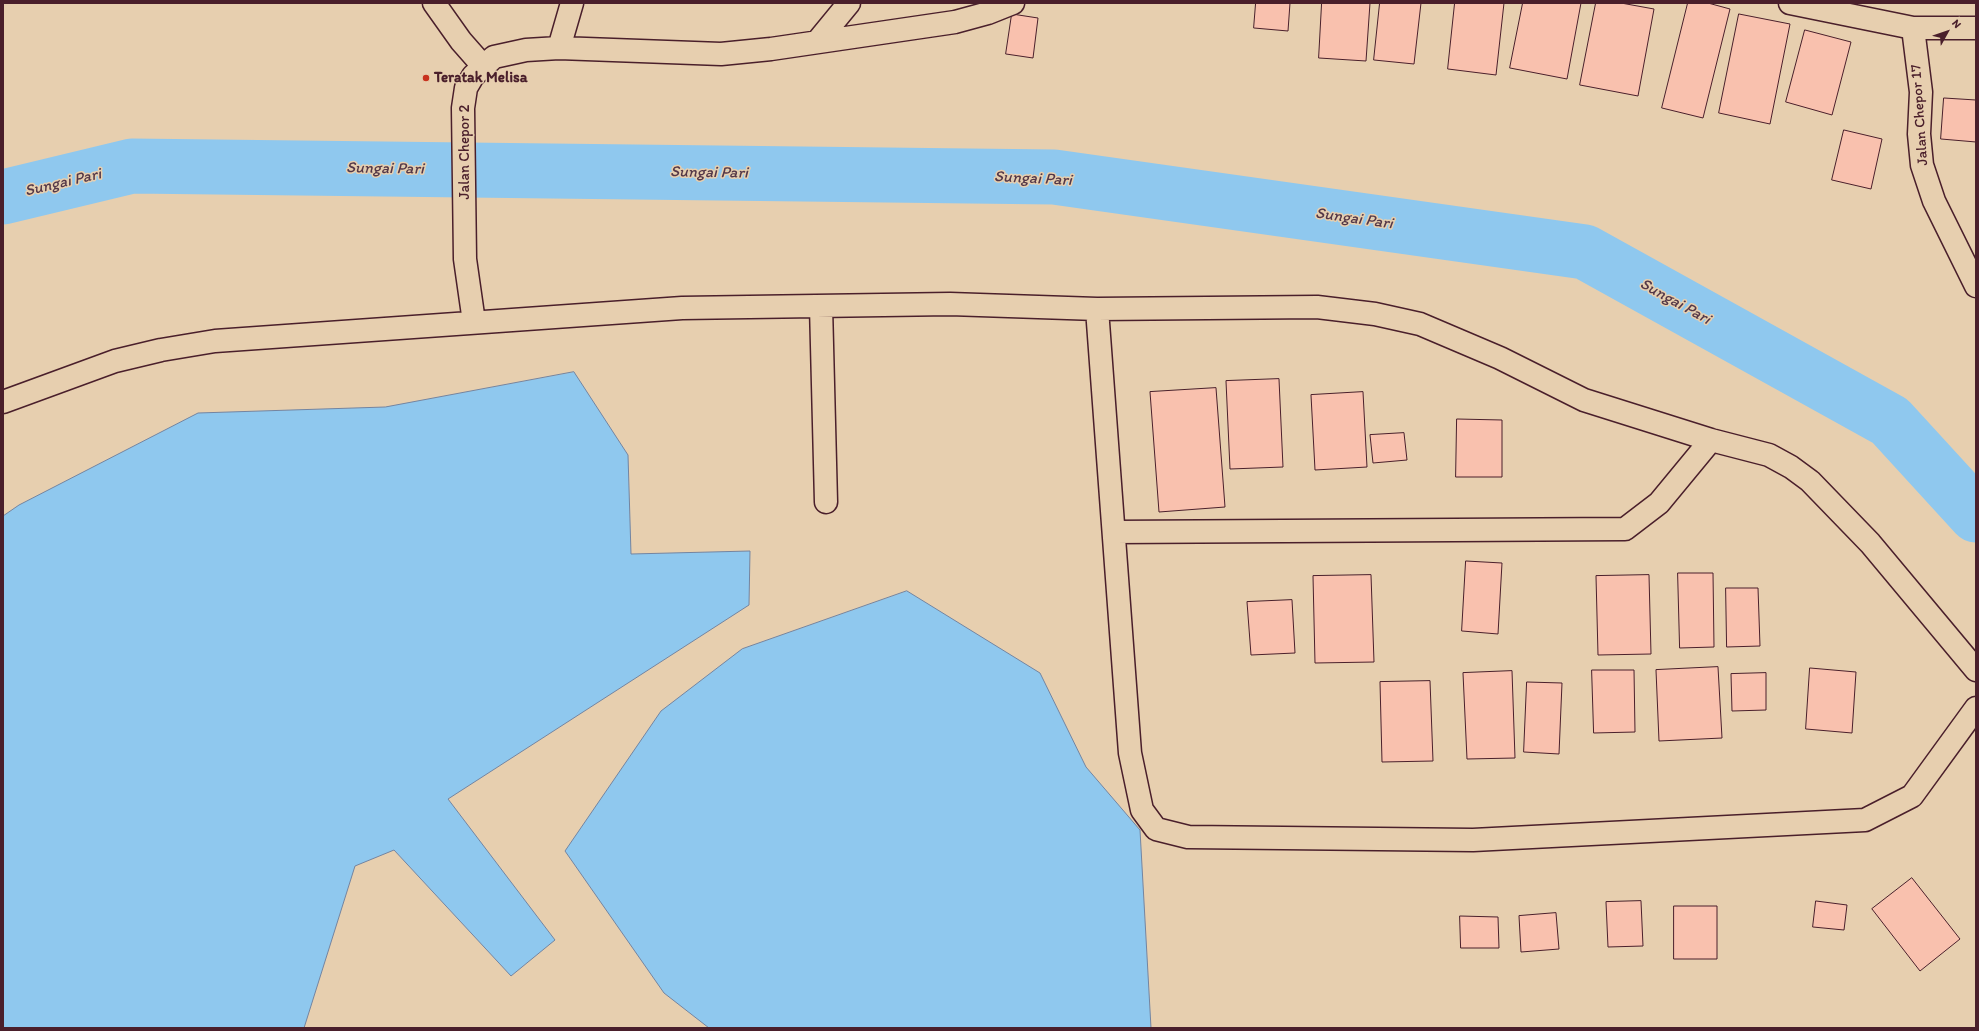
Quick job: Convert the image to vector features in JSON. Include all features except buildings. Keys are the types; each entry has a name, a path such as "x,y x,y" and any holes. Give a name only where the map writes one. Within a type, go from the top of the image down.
{"street":[{"path":"434,3 460,41 483,66"},
{"path":"559,48 572,3"},
{"path":"817,42 849,3"},
{"name":"Jalan Chepor 2","path":"474,322 465,259 463,108 466,88 473,76 494,57 526,50 559,48 721,54 955,22 988,13 1013,3"},
{"path":"1790,3 1825,6 1913,28 1976,28"},
{"name":"Jalan Chepor 17","path":"1913,28 1921,92 1919,134 1922,165 1934,201 1975,282"},
{"path":"3,402 116,361 161,350 215,341 682,308 950,304 1097,309 1317,307 1375,314 1420,324 1500,358 1584,400 1711,440 1769,455 1791,467 1810,481 1870,542 1976,670"},
{"path":"821,306 826,502"},
{"path":"1097,309 1130,753 1142,810 1156,829 1188,837 1473,840 1865,820 1912,796 1976,708"},
{"path":"1114,532 1625,529 1658,502 1711,440"}],"water":[{"path":"574,372 628,455 631,554 750,551 749,605 448,799 555,940 511,976 394,850 355,866 304,1028 3,1028 3,516 19,505 198,413 385,407"},
{"path":"907,591 1040,673 1086,767 1140,830 1151,1028 709,1028 664,993 565,851 661,711 742,649"}],"waterway":[{"name":"Sungai Pari","path":"3,197 132,166 1054,177 1585,252 1890,421 1976,515"}],"place":[{"name":"Teratak Melisa","path":"426,78"}]}
